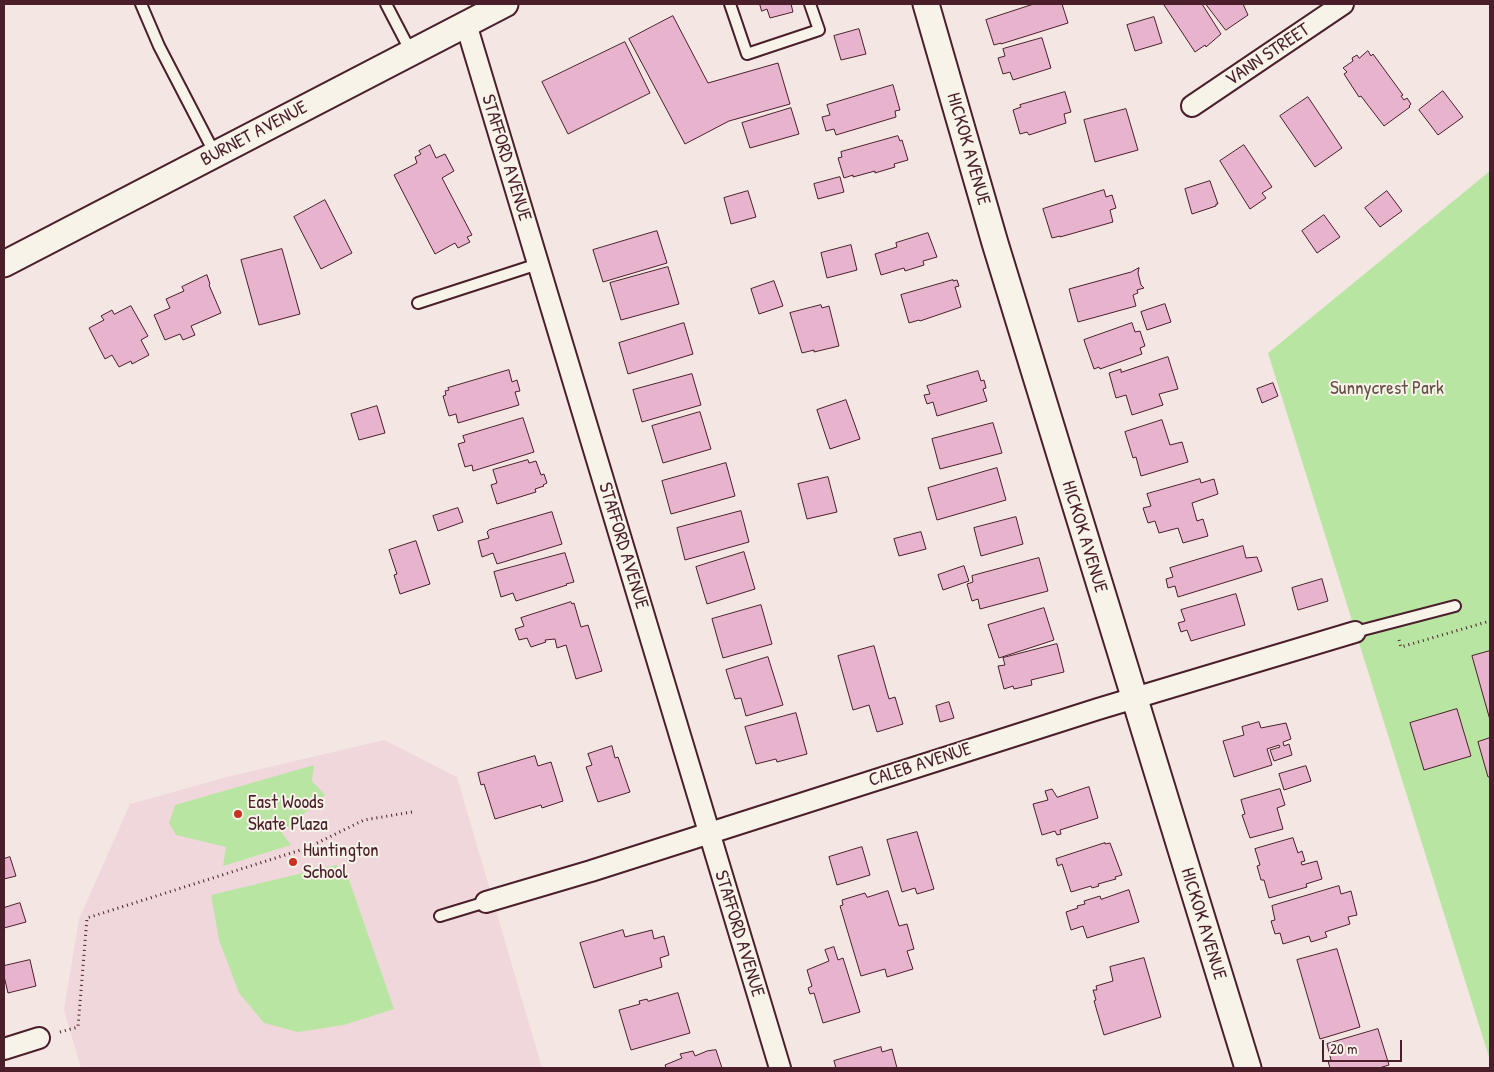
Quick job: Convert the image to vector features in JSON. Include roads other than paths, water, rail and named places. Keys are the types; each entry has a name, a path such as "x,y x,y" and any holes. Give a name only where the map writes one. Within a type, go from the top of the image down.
{"street":[{"name":"BURNET AVENUE","path":"4,264 505,4"},
{"name":"HICKOK AVENUE","path":"926,4 995,243 1248,1068"},
{"name":"VANN STREET","path":"1192,106 1343,4"},
{"name":"STAFFORD AVENUE","path":"466,24 780,1068"},
{"name":"CALEB AVENUE","path":"486,902 1133,698 1355,632"},
{"path":"4,1049 38,1038"}],"lane":[{"path":"141,4 159,46 215,154"},
{"path":"386,4 411,52"},
{"path":"730,4 747,54 819,30 810,4"},
{"path":"418,303 538,264"},
{"path":"1355,632 1455,606"},
{"path":"440,916 486,902"}],"place":[{"name":"East Woods Skate Plaza","path":"238,814"},
{"name":"Huntington School","path":"293,862"}],"park label":[{"name":"Sunnycrest Park","path":"1387,389"}]}
